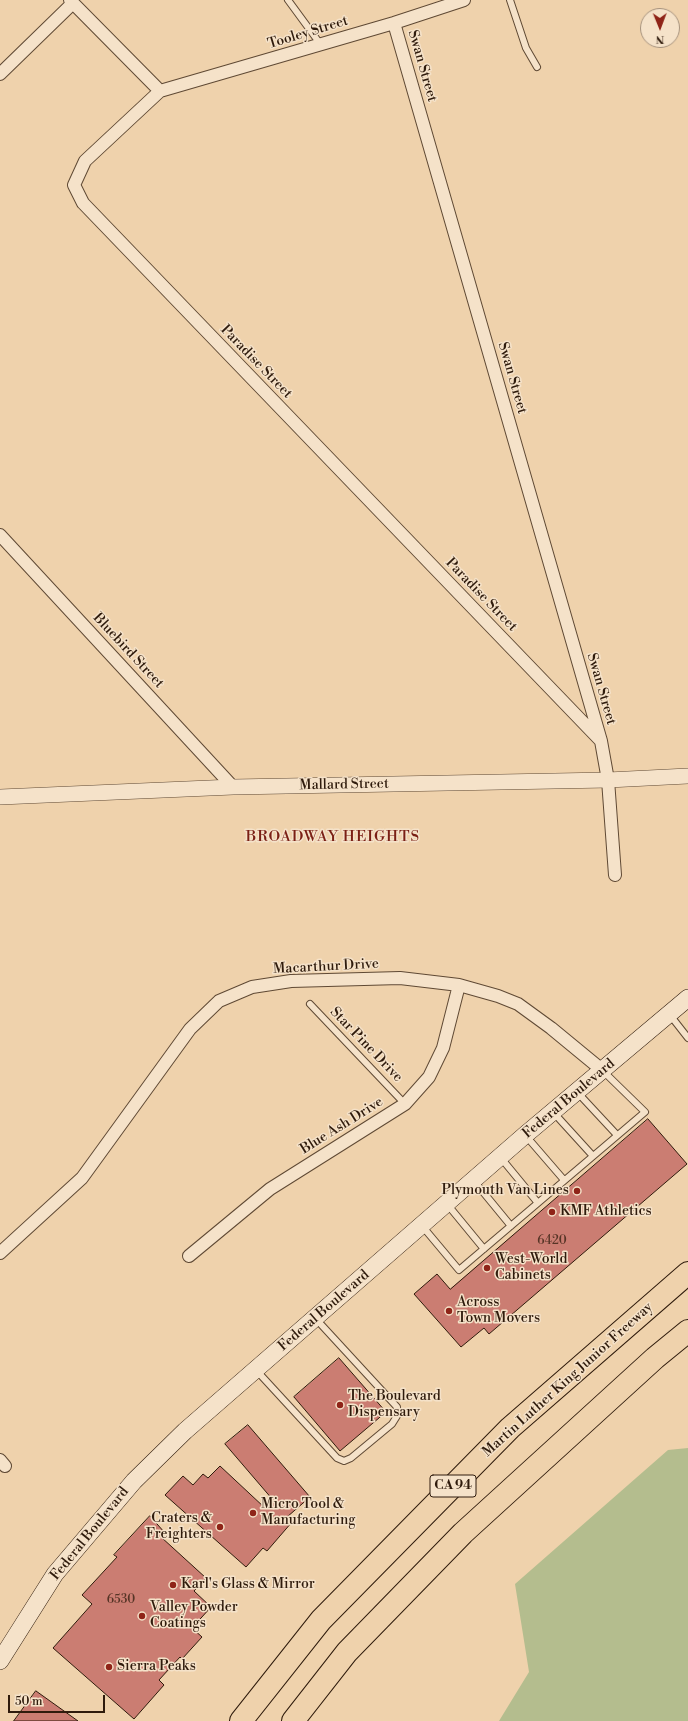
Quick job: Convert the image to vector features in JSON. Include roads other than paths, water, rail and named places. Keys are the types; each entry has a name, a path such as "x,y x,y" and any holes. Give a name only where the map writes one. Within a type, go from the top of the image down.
{"highway":[{"name":"Martin Luther King Junior Freeway","path":"241,1721 322,1620 510,1428 688,1274"},
{"name":"CA 94","path":"293,1721 347,1652 463,1532 649,1364 688,1331"}],"main road":[{"name":"Federal Boulevard","path":"0,1661 56,1574 134,1480 185,1431 525,1135 688,998"}],"street":[{"name":"Tooley Street","path":"160,91 321,45 464,0"},
{"path":"0,74 71,1 160,91"},
{"name":"Swan Street","path":"394,23 601,741 608,780 616,876"},
{"name":"Paradise Street","path":"160,91 84,161 74,185 82,203 601,741"},
{"name":"Bluebird Street","path":"0,535 233,787"},
{"name":"Mallard Street","path":"0,797 233,787 608,780 688,776"},
{"name":"Macarthur Drive","path":"0,1253 82,1178 190,1029 219,1000 252,988 291,981 400,978 459,985 498,996 518,1004 552,1028 602,1070"},
{"name":"Blue Ash Drive","path":"189,1256 270,1189 405,1104 429,1077 444,1048 459,985"}],"lane":[{"path":"288,0 321,45"},
{"path":"510,0 526,48 537,67"},
{"name":"Star Pine Drive","path":"310,1004 405,1104"},
{"path":"668,1014 688,1038"},
{"path":"422,1226 459,1270 645,1112 602,1070"},
{"path":"577,1092 617,1135"},
{"path":"553,1112 593,1156"},
{"path":"525,1135 564,1180"},
{"path":"501,1157 538,1203"},
{"path":"474,1180 511,1226"},
{"path":"447,1204 484,1249"},
{"path":"256,1370 337,1458 344,1461 351,1458 392,1424 397,1416 397,1407 315,1318"}],"place":[{"name":"Plymouth Van Lines","path":"577,1191"},
{"name":"KMF Athletics","path":"552,1212"},
{"name":"West-World Cabinets","path":"487,1268"},
{"name":"Across Town Movers","path":"449,1311"},
{"name":"The Boulevard Dispensary","path":"340,1405"},
{"name":"Micro Tool & Manufacturing","path":"253,1513"},
{"name":"Craters & Freighters","path":"220,1527"},
{"name":"Karl's Glass & Mirror","path":"173,1585"},
{"name":"Valley Powder Coatings","path":"142,1616"},
{"name":"Sierra Peaks","path":"109,1667"}],"district":[{"name":"BROADWAY HEIGHTS","path":"333,837"}]}
